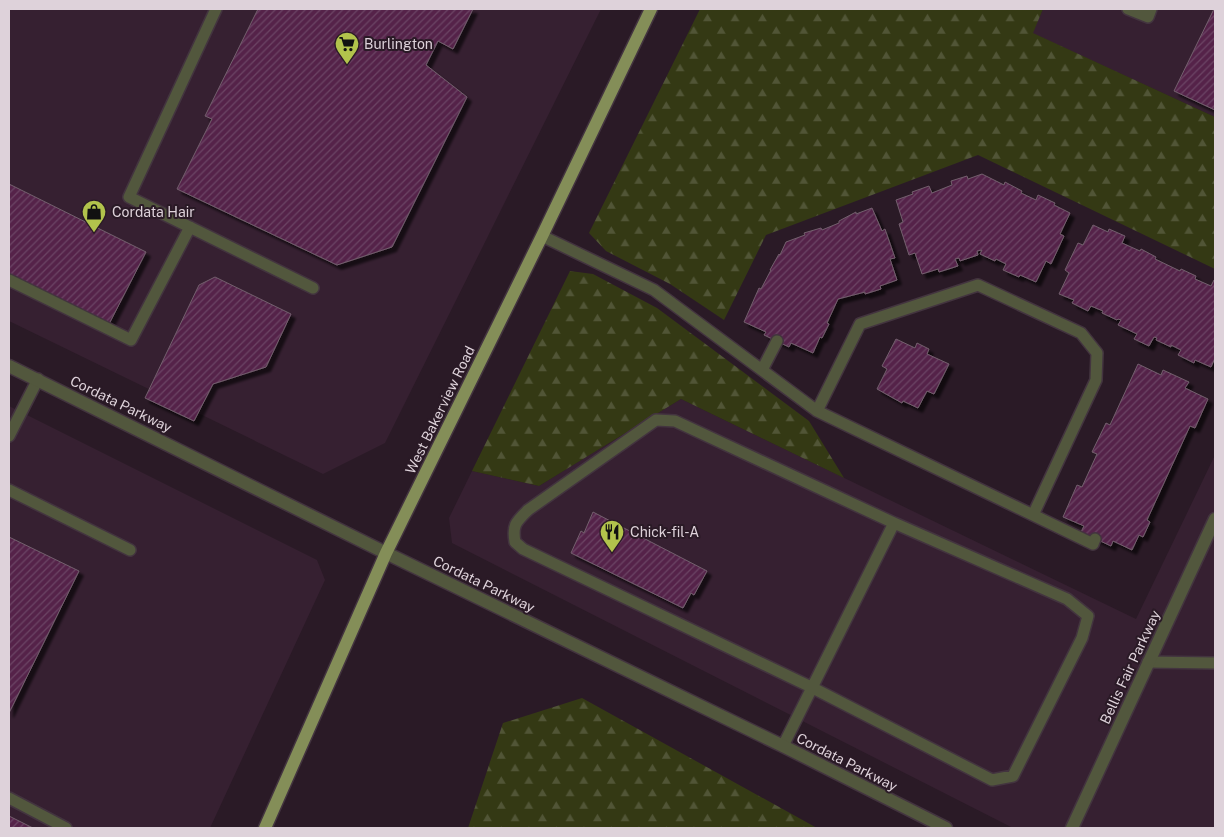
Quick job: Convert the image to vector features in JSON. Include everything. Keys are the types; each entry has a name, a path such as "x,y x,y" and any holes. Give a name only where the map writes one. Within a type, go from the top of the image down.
{"main road":[{"name":"West Bakerview Road","path":"265,828 386,553 651,9"}],"street":[{"name":"Cordata Parkway","path":"9,366 946,828"},
{"name":"Bellis Fair Parkway","path":"1072,828 1215,519"}],"lane":[{"path":"216,9 129,197 313,288"},
{"path":"1128,9 1148,17 1151,9"},
{"path":"9,280 131,340 190,227"},
{"path":"542,236 654,290 817,411 1093,544 1095,539"},
{"path":"817,411 860,324 978,285 1081,333 1097,353 1096,380 1032,515"},
{"path":"762,370 777,341"},
{"path":"9,436 38,380"},
{"path":"656,420 675,421 894,523 1067,599 1088,616 1082,638 1013,776 992,780 811,687 523,549 515,542 513,532 515,523 528,510 656,420"},
{"path":"9,490 130,550"},
{"path":"783,746 894,523"},
{"path":"1148,662 1215,662"},
{"path":"9,798 66,828"}],"shaded area":[{"path":"9,9 601,9 385,443 323,474 9,321"},
{"path":"1043,9 1215,9 1215,117 1032,33"},
{"path":"681,399 1136,619 1215,455 1215,828 1013,828 452,543 449,518 472,471 539,486"},
{"path":"9,406 317,560 325,580 210,828 9,828"}],"green space":[{"path":"700,9 1043,9 1033,33 1215,117 1215,269 978,155 766,235 724,320 670,284 606,251 589,233"},
{"path":"570,271 593,274 657,308 809,421 844,478 681,399 539,486 472,471"},
{"path":"582,698 817,828 468,828 503,723"}],"building":[{"path":"258,9 473,9 453,49 438,41 426,65 467,97 392,247 337,265 177,189 212,119 205,116"},
{"path":"1215,9 1215,110 1174,91"},
{"path":"982,174 1004,185 1005,182 1036,200 1038,195 1070,213 1060,234 1064,236 1051,264 1046,261 1036,282 1003,270 1006,264 980,254 982,250 977,251 978,255 960,261 959,258 955,259 958,266 939,272 938,269 922,274 915,253 909,255 899,224 903,222 896,200 929,186 932,193 952,185 951,181 967,176 968,179"},
{"path":"9,184 146,252 109,324 9,274"},
{"path":"872,208 882,231 885,229 895,258 890,259 897,280 880,286 881,289 838,299 827,323 829,324 822,338 820,337 813,353 791,343 789,347 764,335 766,332 744,322 759,288 761,289 786,242 805,235 804,233 821,228 822,230 839,223 839,221 856,212 856,214"},
{"path":"1093,225 1108,232 1109,229 1125,236 1122,243 1140,251 1141,249 1156,257 1155,259 1180,271 1181,269 1196,276 1195,279 1211,286 1215,281 1215,358 1211,367 1195,360 1194,363 1178,355 1181,350 1156,340 1157,338 1154,337 1149,346 1134,339 1137,334 1118,325 1121,320 1102,313 1103,311 1091,306 1088,311 1072,303 1074,300 1059,294 1069,273 1065,270 1078,243 1083,245"},
{"path":"215,277 291,314 266,367 213,384 194,421 145,398 199,285"},
{"path":"896,339 915,348 917,343 929,349 927,354 949,364 934,394 927,391 918,408 903,401 902,403 877,389 887,369 882,366"},
{"path":"1138,364 1161,375 1163,370 1189,382 1185,388 1208,399 1195,428 1190,426 1147,520 1150,522 1143,537 1139,535 1132,550 1113,541 1111,546 1081,532 1084,526 1063,517 1077,485 1082,487 1097,454 1092,452 1106,423 1110,425"},
{"path":"593,512 707,571 694,595 691,593 683,608 571,553 581,531 584,533"},
{"path":"9,537 79,571 9,713"},
{"path":"9,816 33,828 9,828"}],"place":[{"name":"Burlington","path":"347,65"},
{"name":"Cordata Hair","path":"94,233"},
{"name":"Chick-fil-A","path":"612,553"}]}
